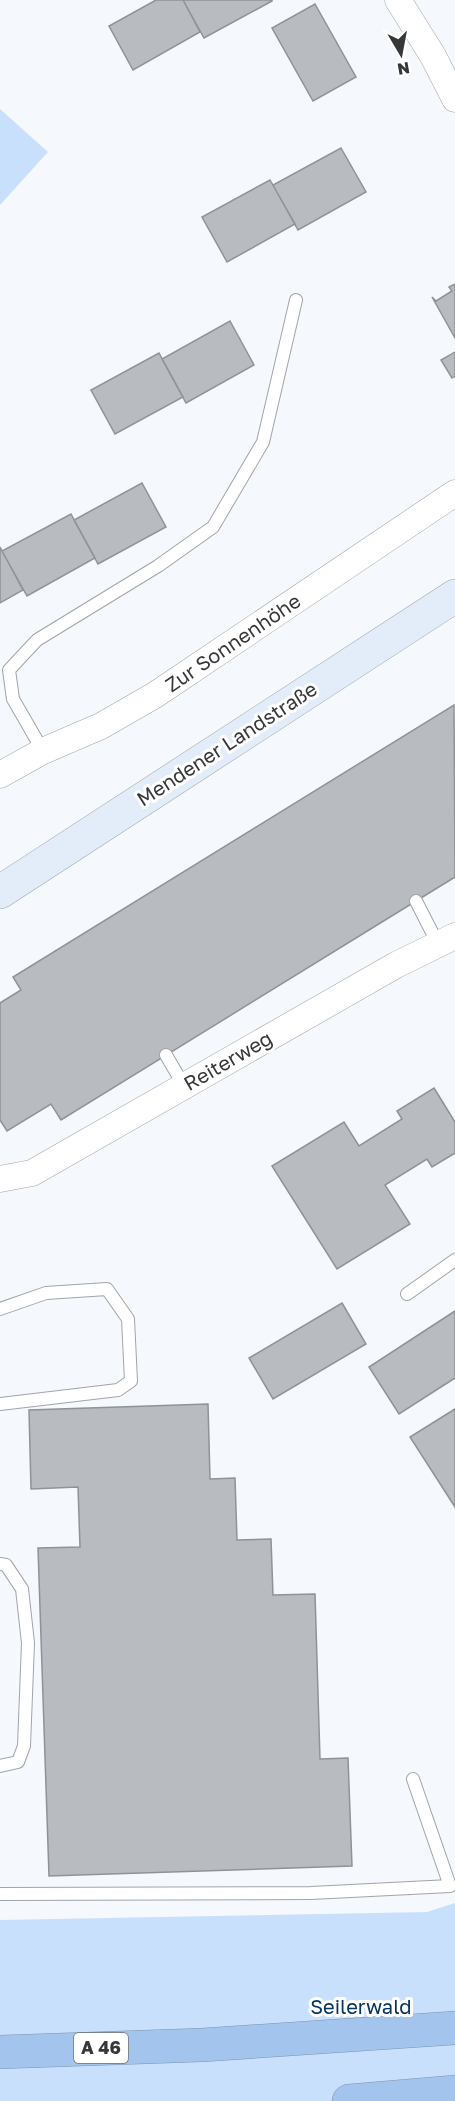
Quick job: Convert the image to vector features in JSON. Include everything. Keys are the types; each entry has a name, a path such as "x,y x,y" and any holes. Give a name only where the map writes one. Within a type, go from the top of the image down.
{"highway":[{"name":"A 46","path":"0,2052 202,2045 455,2028"},
{"path":"349,2101 455,2092"}],"main road":[{"name":"Mendener Landstraße","path":"0,892 455,596"}],"street":[{"path":"398,0 433,56 455,99"},
{"name":"Zur Sonnenhöhe","path":"0,775 43,751 101,726 155,695 455,493"},
{"name":"Reiterweg","path":"0,1179 32,1173 396,965 447,940"}],"lane":[{"path":"43,751 13,699 9,670 37,640 158,566 213,527 263,441 296,300"},
{"path":"416,901 447,940"},
{"path":"166,1055 184,1086"},
{"path":"406,1294 455,1260"},
{"path":"0,1309 46,1293 107,1289 128,1319 131,1381 118,1390 0,1404"},
{"path":"0,1564 6,1565 22,1589 28,1643 24,1746 18,1762 0,1766"},
{"path":"0,1894 311,1893 450,1886 413,1779"}],"green space":[{"path":"0,109 48,152 0,205"},
{"name":"Seilerwald","path":"455,1903 455,2101 0,2101 0,1920 427,1912"}],"building":[{"path":"156,0 183,0 200,32 133,70 109,26"},
{"path":"183,0 272,0 272,1 204,38"},
{"path":"315,4 356,77 313,101 272,28"},
{"path":"341,148 366,192 298,230 273,185"},
{"path":"270,180 295,224 227,262 202,217"},
{"path":"455,284 455,338 432,297 436,301 452,291 449,287"},
{"path":"230,321 254,365 186,403 162,359"},
{"path":"455,352 455,376 452,378 441,360"},
{"path":"159,353 183,397 115,434 91,390"},
{"path":"142,483 166,527 98,564 74,520"},
{"path":"71,514 95,558 27,596 2,551"},
{"path":"0,547 23,590 0,603"},
{"path":"454,705 455,877 61,1120 51,1104 7,1131 0,1120 0,1003 21,990 13,977"},
{"path":"434,1088 455,1122 455,1153 432,1167 427,1159 385,1185 410,1224 337,1269 272,1166 344,1122 359,1146 402,1119 397,1111"},
{"path":"342,1303 366,1344 273,1399 249,1358"},
{"path":"455,1311 455,1378 399,1414 369,1367"},
{"path":"208,1404 210,1479 235,1478 237,1540 271,1539 273,1595 315,1594 320,1759 348,1758 352,1866 49,1876 38,1548 80,1547 78,1487 31,1489 29,1410"},
{"path":"455,1409 455,1507 410,1437"}]}
